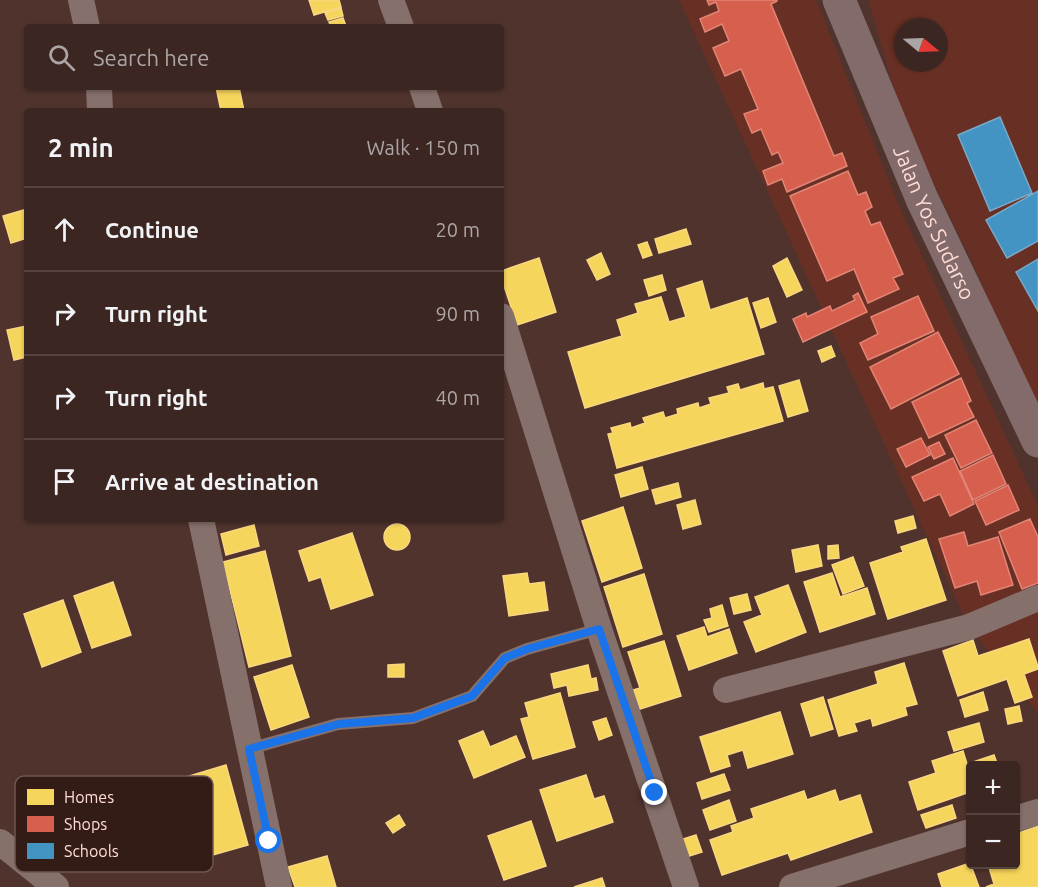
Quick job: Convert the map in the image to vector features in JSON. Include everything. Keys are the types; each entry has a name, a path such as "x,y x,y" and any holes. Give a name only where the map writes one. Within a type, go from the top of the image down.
{"main road":[{"name":"Jalan Yos Sudarso","path":"838,0 922,199 1038,441"}],"street":[{"path":"81,0 86,24"},
{"path":"391,0 400,24"},
{"path":"99,90 100,108"},
{"path":"423,90 429,108"},
{"path":"504,326 599,629 686,887"},
{"path":"202,522 279,887"},
{"path":"726,690 969,627 1038,598"},
{"path":"1020,818 1038,812"},
{"path":"792,887 966,833"},
{"path":"0,842 15,854"},
{"path":"37,872 56,887"}],"lane":[{"path":"249,749 339,724 413,718 472,696 505,658 527,649 599,629"}],"shaded area":[{"path":"679,0 816,0 899,206 1038,506 1038,713 969,627"},
{"path":"868,0 1038,0 1038,414 972,262 903,119"}],"building: Homes":[{"path":"309,0 339,0 341,7 314,15"},
{"path":"341,8 343,16 328,20 325,13"},
{"path":"343,18 345,24 330,24 329,22"},
{"path":"217,90 240,90 243,108 220,108"},
{"path":"24,210 24,239 11,243 3,216"},
{"path":"686,229 691,244 659,253 655,239"},
{"path":"647,242 652,255 643,258 638,245"},
{"path":"601,253 610,274 597,280 587,260"},
{"path":"539,258 556,312 517,325 504,286 504,270"},
{"path":"787,258 802,290 787,297 773,266"},
{"path":"662,275 666,290 649,296 644,280"},
{"path":"702,281 710,310 747,298 764,354 585,408 568,352 622,336 617,320 638,313 635,304 661,297 669,322 686,317 677,289"},
{"path":"768,298 776,322 761,328 753,303"},
{"path":"24,327 24,358 14,360 7,330"},
{"path":"831,346 835,356 822,362 818,351"},
{"path":"799,380 808,411 788,417 779,386"},
{"path":"763,383 764,389 773,387 783,421 617,468 608,434 613,433 611,428 630,423 631,428 645,423 643,418 663,412 665,418 678,414 677,409 698,403 699,408 711,404 709,398 729,393 727,387 738,384 740,390"},
{"path":"642,467 648,489 621,497 615,475"},
{"path":"678,483 681,497 656,504 652,490"},
{"path":"695,500 701,524 683,529 677,505"},
{"path":"623,507 642,568 602,582 582,521"},
{"path":"913,516 916,528 898,533 895,521"},
{"path":"397,524 406,528 410,537 406,546 397,550 388,546 384,537 388,528"},
{"path":"254,525 259,546 226,555 221,534"},
{"path":"352,533 373,595 331,609 321,577 309,581 299,551"},
{"path":"926,539 946,600 888,619 870,563 903,552 901,547"},
{"path":"818,545 822,566 796,572 792,550"},
{"path":"838,545 839,558 828,559 828,546"},
{"path":"265,551 291,656 249,667 223,562"},
{"path":"853,557 864,586 843,594 832,565"},
{"path":"527,573 529,584 544,582 548,610 509,616 503,576"},
{"path":"832,573 840,597 867,588 875,614 820,632 804,582"},
{"path":"644,574 662,634 623,647 604,587"},
{"path":"113,582 131,635 92,648 74,596"},
{"path":"788,585 806,632 756,652 744,622 762,615 755,597"},
{"path":"747,594 751,610 734,614 730,598"},
{"path":"63,600 81,652 42,667 24,614"},
{"path":"722,605 728,626 709,632 704,620 712,618 710,609"},
{"path":"704,627 707,637 729,629 737,653 689,670 677,636"},
{"path":"1029,639 1038,667 1024,674 1032,697 1015,703 1007,679 958,696 943,651 973,640 978,656"},
{"path":"664,641 681,696 640,709 633,690 640,688 628,652"},
{"path":"904,663 917,704 905,707 907,715 873,726 871,718 854,723 857,731 839,736 828,700 878,684 875,672"},
{"path":"404,664 404,677 388,677 388,665"},
{"path":"292,665 309,717 271,730 254,677"},
{"path":"588,665 591,679 596,678 598,690 569,696 567,685 554,688 551,674"},
{"path":"983,692 988,710 965,717 960,700"},
{"path":"560,693 575,747 533,759 521,719 529,717 525,703"},
{"path":"823,697 833,729 811,736 801,704"},
{"path":"1019,706 1022,721 1008,724 1005,709"},
{"path":"780,712 793,754 748,768 743,750 727,755 730,766 711,772 700,737"},
{"path":"606,718 612,735 599,740 593,722"},
{"path":"979,723 984,742 954,751 948,732"},
{"path":"483,731 490,747 516,736 525,757 474,778 459,741"},
{"path":"963,751 966,761 966,793 918,810 909,782 936,773 932,761"},
{"path":"994,755 996,761 976,761"},
{"path":"226,765 248,845 213,855 213,776 189,776"},
{"path":"724,774 730,790 702,799 697,783"},
{"path":"586,775 594,799 604,796 613,822 557,841 540,790"},
{"path":"835,790 839,802 860,795 872,832 791,860 788,853 722,875 710,840 733,832 731,826 754,818 751,809 804,791 807,800"},
{"path":"729,800 736,821 710,830 703,810"},
{"path":"952,805 956,818 926,828 921,815"},
{"path":"399,815 405,825 393,833 386,823"},
{"path":"531,821 546,866 504,880 488,836"},
{"path":"1038,826 1038,887 986,887 994,884 990,869 1020,869 1020,833"},
{"path":"696,835 702,852 686,857 680,840"},
{"path":"327,856 336,887 295,887 288,867"},
{"path":"966,864 966,869 972,869 979,887 942,887 938,874"},
{"path":"602,878 605,887 574,887"}],"building: Shops":[{"path":"707,0 777,1 771,4 834,156 842,153 847,166 787,192 782,179 768,185 763,171 783,163 778,152 772,155 761,129 752,133 744,114 758,109 741,69 725,76 713,48 729,41 722,24 705,32 700,19 719,11 716,2 709,5"},
{"path":"848,171 858,195 866,192 872,207 865,211 871,225 880,222 903,274 893,278 899,289 868,303 854,269 827,281 790,196"},
{"path":"858,293 867,312 803,342 793,319 806,313 807,317 830,306 832,311 855,300 853,296"},
{"path":"918,296 934,331 868,360 860,343 878,334 871,317"},
{"path":"938,332 959,374 891,409 870,367"},
{"path":"961,378 971,401 967,403 974,417 929,438 912,402"},
{"path":"976,420 992,453 961,468 945,435"},
{"path":"921,438 930,455 906,467 897,449"},
{"path":"939,442 945,454 934,459 928,447"},
{"path":"993,455 1006,484 973,500 960,471"},
{"path":"953,458 974,504 950,516 940,494 924,501 912,477"},
{"path":"1008,485 1019,510 986,525 975,501"},
{"path":"1030,519 1038,537 1038,583 1022,589 999,532"},
{"path":"964,532 968,546 998,537 1013,585 981,595 977,581 955,588 939,539"}],"building: Schools":[{"path":"1000,117 1032,193 990,211 958,135"},
{"path":"1038,191 1038,241 1007,258 986,220"},
{"path":"1038,259 1038,311 1016,272"}],"route":[{"path":"269,841 249,749 339,724 413,718 472,696 505,658 527,649 599,629 655,793"}]}
